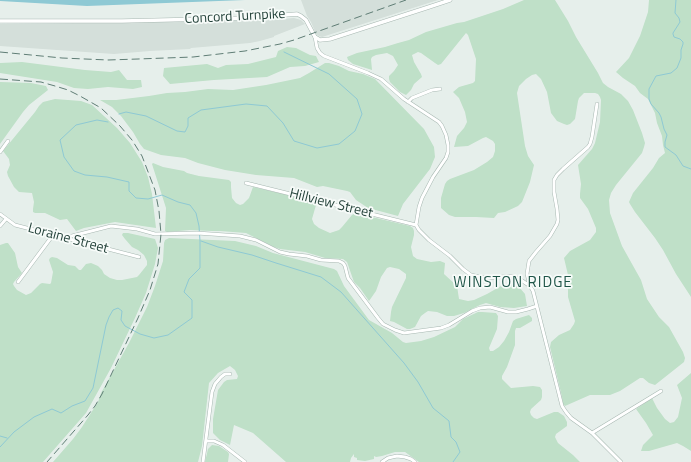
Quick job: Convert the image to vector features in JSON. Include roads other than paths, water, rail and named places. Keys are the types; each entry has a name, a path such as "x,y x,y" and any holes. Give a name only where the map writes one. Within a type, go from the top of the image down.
{"street":[{"path":"314,37 320,40 330,39 450,0"},
{"name":"Concord Turnpike","path":"0,21 122,21 249,18 297,14 304,17 310,26 314,37"},
{"path":"314,37 317,48 324,56 368,73 381,80 408,102 439,122 442,126 446,135 448,152 446,158 433,177 422,198 416,225 419,230 429,240 450,256 463,270 471,275 488,278 512,276 530,286"},
{"path":"408,102 412,98 432,90 440,89"},
{"path":"597,104 590,144 563,169 554,180 554,192 558,209 557,224 550,236 529,261 527,274 533,291 562,406 572,418 592,433 621,462"},
{"path":"0,152 8,141"},
{"name":"Hillview Street","path":"246,183 416,225"},
{"name":"Loraine Street","path":"0,214 15,225 139,257"},
{"path":"0,226 6,219"},
{"path":"64,238 111,226 137,229 155,234 199,234 247,237 280,252 307,256 321,260 339,261 345,266 348,278 383,324 404,333 441,328 480,308 490,307 508,312 516,312 536,306"},
{"path":"18,282 53,235"},
{"path":"203,462 213,389 217,381 223,376 230,374"},
{"path":"592,433 661,391"},
{"path":"206,441 214,441 222,445 245,462"},
{"path":"382,462 394,456 405,457 415,462"}],"water":[{"path":"0,0 245,0 87,6"}],"waterway":[{"path":"676,0 675,13 680,22 673,34 674,37 683,42 681,58 677,68 671,73 656,76 649,89 649,99 661,117 667,135 665,147 676,155 683,166 691,169"},
{"path":"119,114 126,112 146,116 177,131 185,132 188,126 188,118 201,110 246,104 267,106 283,123 294,141 317,148 339,144 355,131 362,114 357,99 329,74 284,52"},
{"path":"0,447 14,432 34,417 52,409 61,413 72,406 85,401 93,388 106,325 113,310 118,308 122,311 121,320 125,326 140,334 154,338 168,335 192,318 192,300 184,292 189,279 200,268 200,241 196,213 190,205 178,202 162,195 148,199 136,198 129,191 129,182 107,177 85,175 74,171 64,157 60,140 76,125 97,120 108,122"},
{"path":"201,241 218,247 252,255 321,277 341,292 404,363 418,382 433,408 449,421 451,437 456,442 460,452 453,462"},
{"path":"0,436 7,438"}],"railway":[{"path":"0,52 62,58 108,60 193,57 245,51 294,40 406,0"},
{"path":"0,79 41,82 55,86 68,90 101,108 132,140 142,156 155,190 159,211 161,234 158,264 150,290 138,318 95,406 47,462"}],"district":[{"name":"WINSTON RIDGE","path":"513,283"}]}
